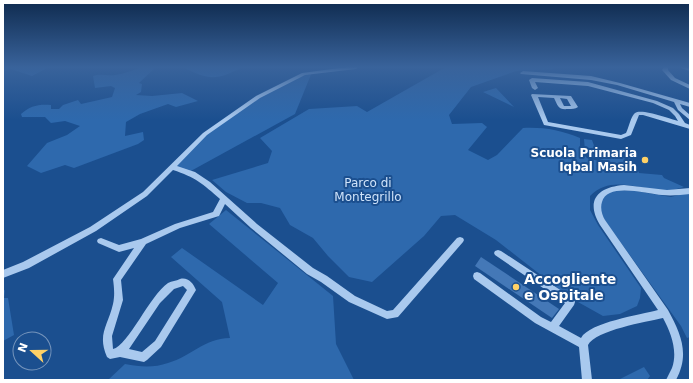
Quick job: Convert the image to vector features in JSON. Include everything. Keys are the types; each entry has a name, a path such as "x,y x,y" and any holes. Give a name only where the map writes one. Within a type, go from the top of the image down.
{"street":[{"path":"3,274 26,264 93,229 145,194 205,134 258,97 279,85"},
{"path":"591,85 667,106 678,116 682,124"},
{"path":"621,85 690,105"},
{"path":"556,96 534,95 546,124 621,137 629,134 637,114 643,113 690,127"},
{"path":"676,101 680,109 690,118"},
{"path":"173,167 193,174 310,271 352,299 387,315 395,314 460,240"},
{"path":"671,380 677,371 679,361 678,342 673,327 665,312 599,217 597,210 599,196 611,189 626,188 669,193 690,191"},
{"path":"101,241 119,249 143,242 178,226 216,214 224,199"},
{"path":"120,352 128,343 157,300 171,286 184,282 192,290 158,344 144,357 120,352 110,354 106,347 107,336 117,306 119,290 117,279 143,242"},
{"path":"498,253 571,302 552,328"},
{"path":"477,276 538,320 583,344"},
{"path":"587,380 583,344 587,337 601,329 665,312"}],"green space":[{"path":"94,85 142,85 141,92 136,95 152,96 182,93 198,101 176,107 168,104 140,114 126,122 125,136 143,132 144,140 138,144 74,168 65,165 41,173 27,166 47,143 67,135 80,126 65,121 51,123 45,117 22,117 21,114 31,107 38,105 51,105 51,109 59,109 63,105 78,100 81,104 112,97 115,88 111,86 95,88"},
{"path":"279,85 307,85 295,114 189,172 173,167 205,134"},
{"name":"Parco di Montegrillo","path":"415,85 477,85 471,87 449,115 452,124 482,123 487,127 468,150 488,160 497,155 523,128 538,128 566,133 580,138 580,151 587,158 614,165 631,172 615,163 591,157 585,151 584,139 592,140 597,154 632,158 639,173 662,175 664,178 684,187 670,190 658,190 628,185 618,185 599,189 590,196 590,210 598,225 641,288 637,306 620,314 603,316 569,297 496,240 455,215 441,216 424,236 372,282 349,277 313,238 290,225 280,208 261,203 247,203 226,192 212,180 268,163 272,151 260,138 309,109 357,106 367,112"},
{"path":"496,88 514,107 483,92"},
{"path":"615,190 636,191 671,197 690,192 690,337 687,338 681,326 603,218 600,204 601,201 606,195"},
{"path":"226,210 333,296 336,344 354,380 108,380 125,364 136,366 163,365 176,360 212,341 230,338 222,302 171,257 182,248 263,305 278,283 209,224"},
{"path":"5,290 4,298 8,298 13,331 12,331 12,336 3,341 3,291"},
{"path":"644,367 650,376 647,380 618,380"}],"building":[{"name":"Accogliente e Ospitale","path":"481,257 559,309 552,318 475,266"}],"place":[{"name":"Scuola Primaria Iqbal Masih","path":"645,160"},
{"name":"Accogliente e Ospitale","path":"516,287"}]}
